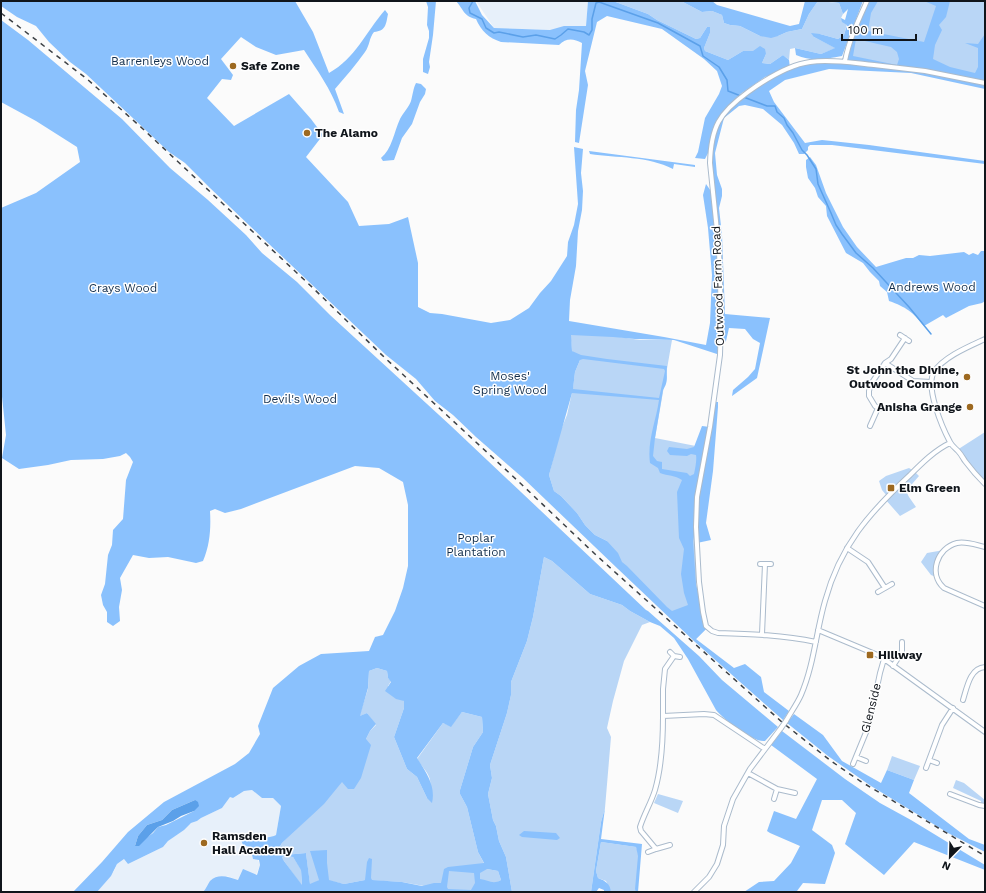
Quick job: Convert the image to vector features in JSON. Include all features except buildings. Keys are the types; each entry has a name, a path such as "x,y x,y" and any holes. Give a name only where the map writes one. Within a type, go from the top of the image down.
{"street":[{"path":"845,61 847,50 855,28 867,1"},
{"name":"Outwood Farm Road","path":"816,642 762,634 718,634 706,626 699,582 696,541 698,497 710,428 720,355 721,316 719,250 710,163 710,149 713,131 725,111 744,94 761,82 786,69 810,62 845,61 925,71 985,83"},
{"path":"900,336 909,341"},
{"path":"889,409 878,408 872,402 869,396 869,391 871,384 885,362 891,359 905,338"},
{"path":"985,339 945,361 934,372 931,382 937,407 950,443 958,450 975,474 985,484"},
{"path":"885,362 913,381 931,382"},
{"path":"870,426 878,408"},
{"path":"694,892 706,880 717,864 723,845 724,826 730,807 750,769 786,721 797,702 803,688 816,642 828,590 837,567 847,548 860,527 885,498 920,465 950,443"},
{"path":"985,547 962,543 950,546 940,555 936,562 935,569 936,577 940,585 944,588 985,606"},
{"path":"847,548 868,562 885,588"},
{"path":"760,564 771,564"},
{"path":"762,634 765,564"},
{"path":"878,592 892,584"},
{"path":"818,630 884,659 985,732"},
{"path":"893,666 902,652 902,642"},
{"path":"670,652 674,656 680,657"},
{"path":"656,850 641,832 640,827 655,791 658,778 663,744 663,689 665,669 674,656"},
{"name":"Glenside","path":"853,764 869,725 884,659"},
{"path":"963,700 966,687 974,671 977,668 985,667"},
{"path":"926,768 942,725 953,708"},
{"path":"663,716 714,715 765,749"},
{"path":"856,757 866,761"},
{"path":"929,760 937,763"},
{"path":"748,773 778,790 795,793"},
{"path":"774,799 778,790"},
{"path":"950,794 985,806"},
{"path":"648,852 670,845"}],"shaded area":[{"path":"476,1 588,1 586,26 580,31 494,28"},
{"path":"613,1 681,1 702,12 712,11 722,15 724,23 740,26 760,36 778,36 787,32 802,29 809,14 818,1 839,3 843,14 841,18 847,24 844,35 838,39 820,34 814,37 836,48 821,54 795,48 790,49 789,60 783,55 770,64 762,63 766,54 754,51 743,51 728,60 705,51 704,48 710,33 707,27 700,38 696,39 648,14"},
{"path":"867,1 985,1 985,83 845,61"},
{"path":"570,330 640,340 672,340 655,438 706,448 696,541 696,584 706,629 696,639 615,562 607,541 595,535 585,525 577,513 561,496 554,491 549,475 560,432 567,415 575,372 580,360 572,351"},
{"path":"985,432 985,484 957,450"},
{"path":"909,468 919,476 906,491 916,507 900,516 885,499 887,496 882,490 879,481 886,476"},
{"path":"944,550 940,555 936,577 931,575 921,562 927,553"},
{"path":"544,557 552,561 590,594 622,605 650,622 642,625 624,661 607,728 611,737 605,808 601,822 591,892 512,892 506,857 499,841 496,826 493,820 488,794 492,778 490,765 507,713 511,695 511,682 527,641"},
{"path":"377,668 387,671 388,678 391,681 388,686 404,701 404,708 394,737 407,769 417,777 427,798 430,786 429,777 417,759 443,723 451,726 462,712 482,717 483,732 473,747 460,794 467,807 478,852 487,869 498,871 501,880 496,883 492,891 499,892 457,892 402,882 365,880 344,884 321,879 310,885 306,853 284,855 279,848 282,843 304,822 366,739 370,731 376,725 367,713 359,717 368,689 369,671"},
{"path":"892,756 920,766 914,780 887,770"},
{"path":"956,780 964,783 985,800 985,804 953,788"},
{"name":"Ramsden Hall Academy","path":"252,790 262,798 273,798 281,806 276,835 272,837 263,837 250,847 253,859 258,860 260,865 256,875 238,880 227,876 203,892 97,892 114,871 117,864 124,859 128,864 163,847 168,841 191,823 222,808 230,796 233,798 244,791"},
{"path":"658,794 683,801 678,813 654,803"},
{"path":"195,800 198,802 199,806 194,811 158,827 139,846 135,846 138,836 147,825 162,820 172,810"},
{"path":"601,842 636,847 638,852 638,863 636,892 611,892 606,881 598,878 596,871"},
{"path":"282,857 293,857 301,869 302,886 284,861"}],"green space":[{"path":"1,1 295,1 313,32 329,73 353,53 385,10 388,14 385,26 383,29 374,32 365,52 335,89 344,114 339,112 319,72 304,50 276,55 256,47 241,37 221,59 233,75 231,80 222,79 207,98 234,126 289,94 323,135 306,157 348,202 359,226 389,224 408,217 418,263 418,307 430,313 491,323 510,320 529,308 551,281 567,256 568,242 574,225 578,204 574,147 583,149 581,173 583,191 582,210 578,231 576,266 570,300 569,321 706,345 710,323 712,275 708,228 703,195 706,184 713,194 710,149 705,159 695,158 698,152 705,118 722,86 717,71 704,59 662,29 607,16 597,22 585,71 588,85 579,143 575,142 576,110 579,90 582,43 576,40 564,41 559,45 501,42 486,34 476,19 466,14 456,1 475,1 482,15 494,28 550,30 564,26 586,26 588,1 613,1 648,14 696,39 700,38 707,27 710,27 710,33 704,48 705,51 728,60 743,51 753,51 760,46 765,49 766,54 762,63 770,64 783,55 789,60 790,68 806,64 845,61 867,1 878,1 871,13 868,31 924,42 936,6 924,1 950,1 946,17 939,25 942,30 935,45 933,59 950,67 975,73 978,67 978,48 965,43 978,44 985,34 985,89 911,73 829,69 785,80 769,91 774,102 805,143 822,140 869,145 985,161 985,164 832,145 810,145 804,154 799,154 794,143 782,125 763,109 745,105 739,106 724,118 715,153 717,175 722,189 719,208 722,235 725,314 770,318 757,378 732,396 733,390 755,369 760,343 753,339 745,329 729,328 726,341 721,346 720,355 674,340 571,335 572,351 581,355 667,366 667,381 663,390 653,456 657,461 662,462 662,469 687,473 690,476 694,474 696,455 670,455 667,451 669,447 687,449 694,447 702,426 710,427 715,402 718,402 713,471 706,523 711,540 697,543 697,497 696,527 693,541 696,584 706,629 696,639 734,668 745,664 761,677 764,692 789,711 783,720 695,642 523,478 453,415 435,401 416,379 386,355 185,163 169,152 86,74 70,62 49,42 36,26 17,17 1,6","holes":["856,39 891,47 897,52 899,59 897,65 853,56","786,69 745,94 725,111 739,95 765,77","583,359 664,369 665,371 659,398 573,389 575,372 580,360","572,393 659,400 651,439 649,455 650,463 658,468 660,473 677,477 682,480 677,492 679,538 684,549 681,574 684,593 688,605 672,611 667,607 622,562 618,553 607,541 595,535 585,525 577,513 561,496 554,491 549,475"]},
{"path":"426,1 436,1 429,62 430,67 428,74 423,72 423,59 429,38 427,25 428,7"},
{"path":"681,1 712,1 717,5 790,26 799,24 805,1 818,1 809,14 802,29 787,32 771,38 760,36 740,26 724,23 722,15 712,11 702,12"},
{"path":"824,1 863,1 842,56 824,59 808,59 796,55 795,48 821,54 835,48 814,37 811,33 838,39 844,35 847,25 842,22 841,18 845,20 848,9 843,14 839,3"},
{"path":"1,20 28,40 122,119 170,168 246,235 262,253 297,282 330,315 451,426 646,610 699,656 722,680 778,727 765,741 760,741 739,730 716,710 688,659 674,638 660,626 630,611 622,605 590,594 552,561 544,557 527,641 511,682 511,695 507,713 490,765 492,778 488,794 499,841 506,857 512,892 203,892 210,881 216,877 224,876 238,880 243,869 257,875 260,865 259,860 253,859 250,847 243,845 240,837 258,834 267,837 276,835 281,806 273,798 262,798 252,790 244,791 233,798 230,797 222,808 191,823 168,841 163,847 128,864 124,859 117,864 111,876 97,892 73,892 128,832 164,802 235,764 249,753 260,734 258,726 273,688 299,666 321,654 369,651 375,637 383,635 395,611 403,588 408,566 408,505 403,482 379,468 355,466 241,509 225,513 215,509 210,511 210,536 203,561 196,563 168,557 149,558 133,555 120,578 122,590 119,607 120,621 113,626 107,622 107,612 103,605 101,595 105,584 108,555 112,545 113,530 123,519 126,480 133,462 130,457 126,453 120,456 103,459 71,460 19,469 2,458 6,435 1,387 1,208 36,193 80,162 77,147 36,121 1,102","holes":["377,668 387,671 388,678 391,682 385,691 396,699 404,701 404,708 394,737 407,769 417,777 427,798 432,803 433,791 427,774 417,758 443,723 451,727 462,712 482,717 483,732 473,747 460,794 467,807 478,852 484,863 448,867 444,869 441,883 422,886 402,882 372,880 372,859 369,858 367,862 365,880 344,884 329,880 327,850 310,851 319,880 310,884 306,853 284,855 279,848 282,843 324,804 342,782 348,789 354,789 361,778 371,745 366,739 376,724 367,713 360,716 368,688 369,671","195,800 194,811 166,825 158,827 153,833 135,846 138,836 147,825 162,820 172,810","282,857 293,857 301,870 302,885","487,869 498,871 501,880 493,882 480,879 480,873","449,871 474,873 475,883 471,890 448,889"]},
{"path":"416,83 421,84 426,89 425,94 420,102 412,124 402,138 394,160 383,161 381,158 388,150 400,119 410,103"},
{"path":"589,151 695,165 695,167 674,164 673,169 653,162 632,158 590,154"},
{"name":"Andrews Wood","path":"810,157 816,165 826,193 843,227 857,247 876,267 906,258 913,258 919,255 930,256 964,252 969,255 973,253 978,255 981,251 985,251 985,301 969,306 946,318 943,315 924,326 909,310 889,301 887,292 880,286 879,281 863,263 846,253 827,216 826,206 818,197 815,188 808,178 806,160"},
{"path":"794,714 823,735 842,761 881,783 887,770 914,780 909,793 969,839 985,845 985,852 948,833 871,786 828,756 787,723"},
{"path":"782,731 845,779 880,803 985,865 985,870 914,842 884,875 845,844 856,813 842,800 822,800 812,830 832,845 835,853 825,884 803,883 797,891 792,892 744,892 759,882 774,881 791,863 800,846 767,831 774,811 796,819 817,779 771,745"},
{"path":"605,808 601,839 642,844 638,892 636,892 635,889 638,856 636,847 601,842 596,871 598,878 607,883 611,892 604,892 604,890 599,888 596,892 591,892 601,822"},
{"path":"524,831 556,833 560,838 557,840 522,837 519,835"}],"waterway":[{"path":"473,1 469,8 470,13 482,19 486,28 494,33 499,32 523,37 536,35 555,39 568,29 584,32 589,35 592,30 592,19 596,3 599,2 658,23 700,46 703,56 719,67 727,80 728,91 767,106 775,106 777,112 784,118 802,150 816,169 818,184 836,225 842,234 856,253 873,268 909,307 931,334"}],"railway":[{"path":"1,13 87,79 143,129 596,555 783,723 831,761 860,781 985,856"}],"place":[{"name":"Safe Zone","path":"233,66"},
{"name":"The Alamo","path":"307,133"},
{"name":"St John the Divine, Outwood Common","path":"967,377"},
{"name":"Anisha Grange","path":"970,407"},
{"name":"Elm Green","path":"891,488"},
{"name":"Hillway","path":"870,655"},
{"name":"Ramsden Hall Academy","path":"204,843"}],"park label":[{"name":"Barrenleys Wood","path":"160,61"},
{"name":"Crays Wood","path":"123,288"},
{"name":"Moses' Spring Wood","path":"510,383"},
{"name":"Devil's Wood","path":"300,399"},
{"name":"Poplar Plantation","path":"476,545"}]}
